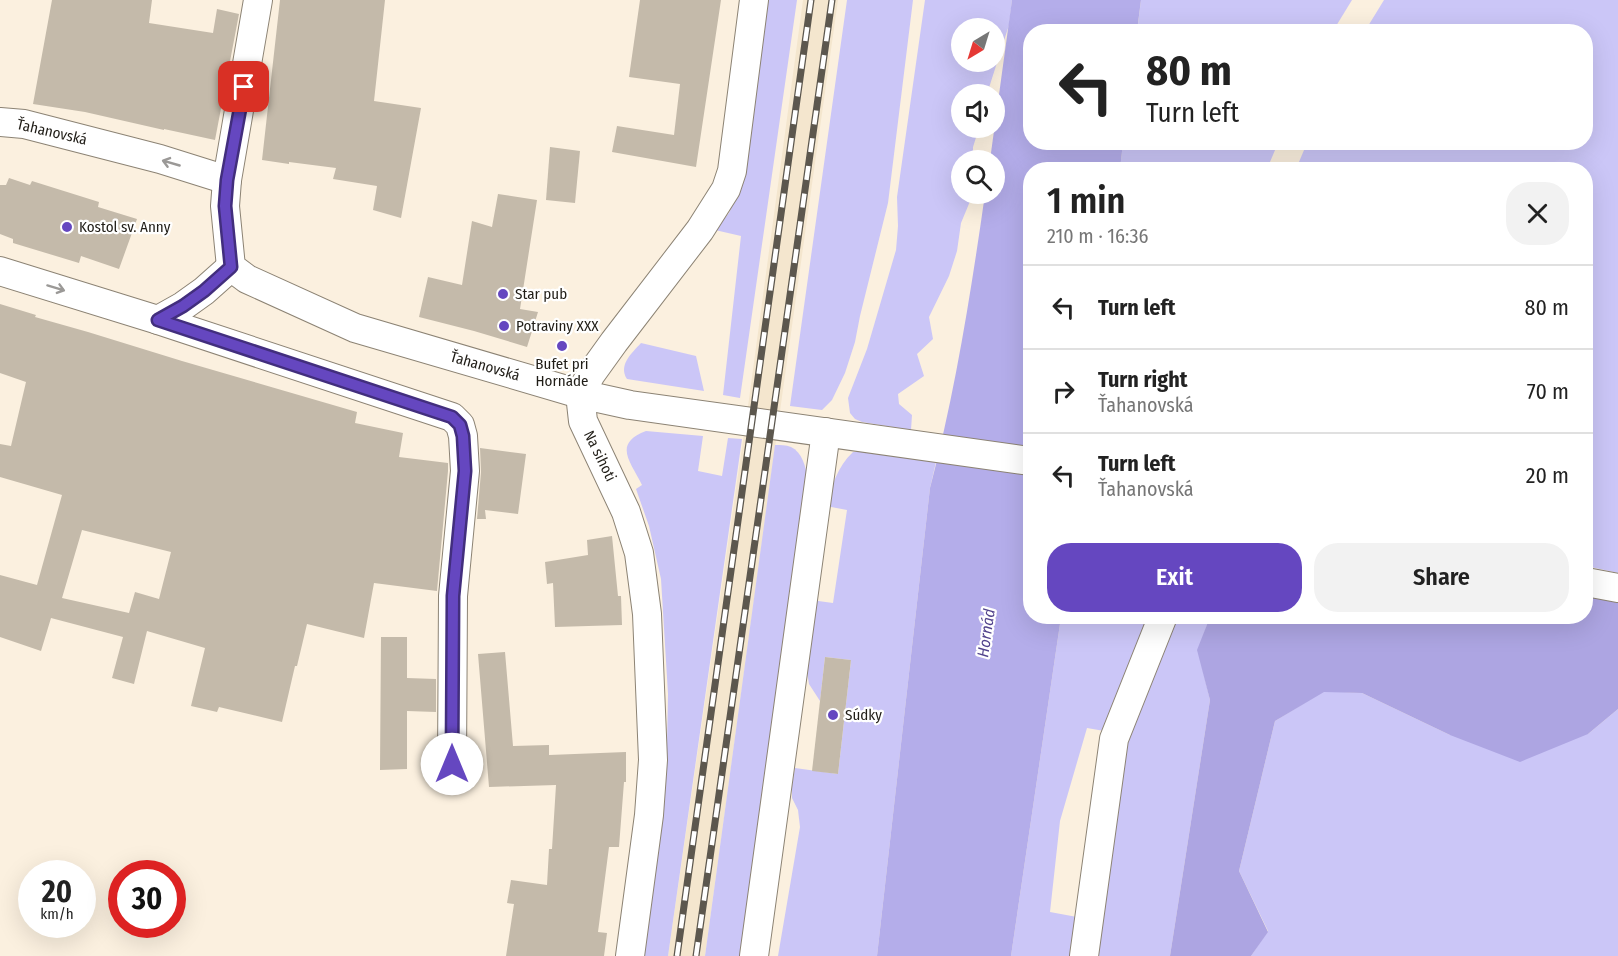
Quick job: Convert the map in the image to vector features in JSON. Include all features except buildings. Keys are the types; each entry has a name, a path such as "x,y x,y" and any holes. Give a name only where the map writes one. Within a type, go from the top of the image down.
{"street":[{"path":"158,320 204,291 231,267 225,206 227,180 258,0"},
{"path":"580,394 591,374 700,230 726,189 732,171 754,0"},
{"name":"Ťahanovská","path":"0,122 35,127 160,159 227,180"},
{"name":"Ťahanovská","path":"231,267 247,279 355,328 580,394 630,405 1023,460"},
{"path":"0,271 158,320 452,417 460,425 465,471 453,596 452,764"},
{"name":"Na sihoti","path":"580,394 583,422 626,512 639,553 647,614 653,760 649,815 630,956"},
{"path":"754,956 826,432"},
{"path":"1593,583 1618,588"},
{"path":"1084,956 1114,739 1160,624"}],"shaded area":[{"path":"767,0 797,0 740,398 723,395 741,236 715,230 729,213 740,189"},
{"path":"803,0 838,0 705,956 668,956 749,399"},
{"path":"847,0 913,0 888,203 855,342 845,373 832,400 822,410 790,406"},
{"path":"925,0 1012,0 1005,38 1005,18 951,18 951,72 994,72 990,84 951,84 951,138 976,138 973,150 951,150 951,204 969,204 961,223 957,251 949,276 929,317 933,339 917,354 924,376 898,394 899,404 912,415 911,430 855,419 850,413 848,398 867,349 896,250 897,197"},
{"path":"1141,0 1352,0 1337,24 1138,24"},
{"path":"1384,0 1618,0 1618,573 1593,568 1593,162 1299,162 1304,150 1593,150 1593,24 1369,24"},
{"path":"1122,150 1275,150 1270,162 1121,162"},
{"path":"641,343 696,356 704,391 627,379 625,364"},
{"path":"646,431 703,436 698,471 722,476 728,438 742,439 668,956 644,956 664,786 668,694 661,579 649,526 636,489 642,485 627,454 629,442"},
{"path":"775,445 789,446 798,452 807,477 744,956 705,956"},
{"path":"853,452 936,462 930,488 877,956 778,956 800,827 798,810 792,798 795,768 838,774 851,660 825,657 820,701 809,684 805,661 811,600 833,603 847,510 826,506 839,470"},
{"path":"1593,597 1618,602 1618,709 1588,734 1520,762 1450,735 1362,693 1324,692 1275,721 1239,871 1268,932 1251,956 1170,956 1210,700 1197,650 1207,624 1593,624"},
{"path":"1060,624 1153,624 1110,732 1087,728 1060,821 1050,912 1077,917 1072,956 1011,956"},
{"path":"1168,624 1207,624 1198,650 1210,700 1170,956 1096,956 1122,741"},
{"path":"1324,691 1362,693 1450,735 1588,734 1618,709 1618,956 1251,956 1268,931 1239,871 1275,721"}],"water":[{"name":"Hornád","path":"1012,0 1141,0 1138,24 1023,24 1023,150 1122,150 1121,162 1023,162 1023,624 1060,624 1011,956 877,956 930,488 962,342 984,204 1005,204 1005,150 991,150 993,138 1005,138 1005,84 1000,84 1002,72 1005,72 1005,51"}],"railway":[{"path":"677,956 811,0"},
{"path":"696,956 832,0"}],"place":[{"name":"Kostol sv. Anny","path":"67,227"},
{"name":"Star pub","path":"503,294"},
{"name":"Potraviny XXX","path":"504,326"},
{"name":"Bufet pri Hornáde","path":"562,346"},
{"name":"Súdky","path":"833,715"}],"route":[{"path":"244,87 227,180 225,206 231,267 204,291 158,320 452,417 460,425 465,471 453,596 452,764"}]}
